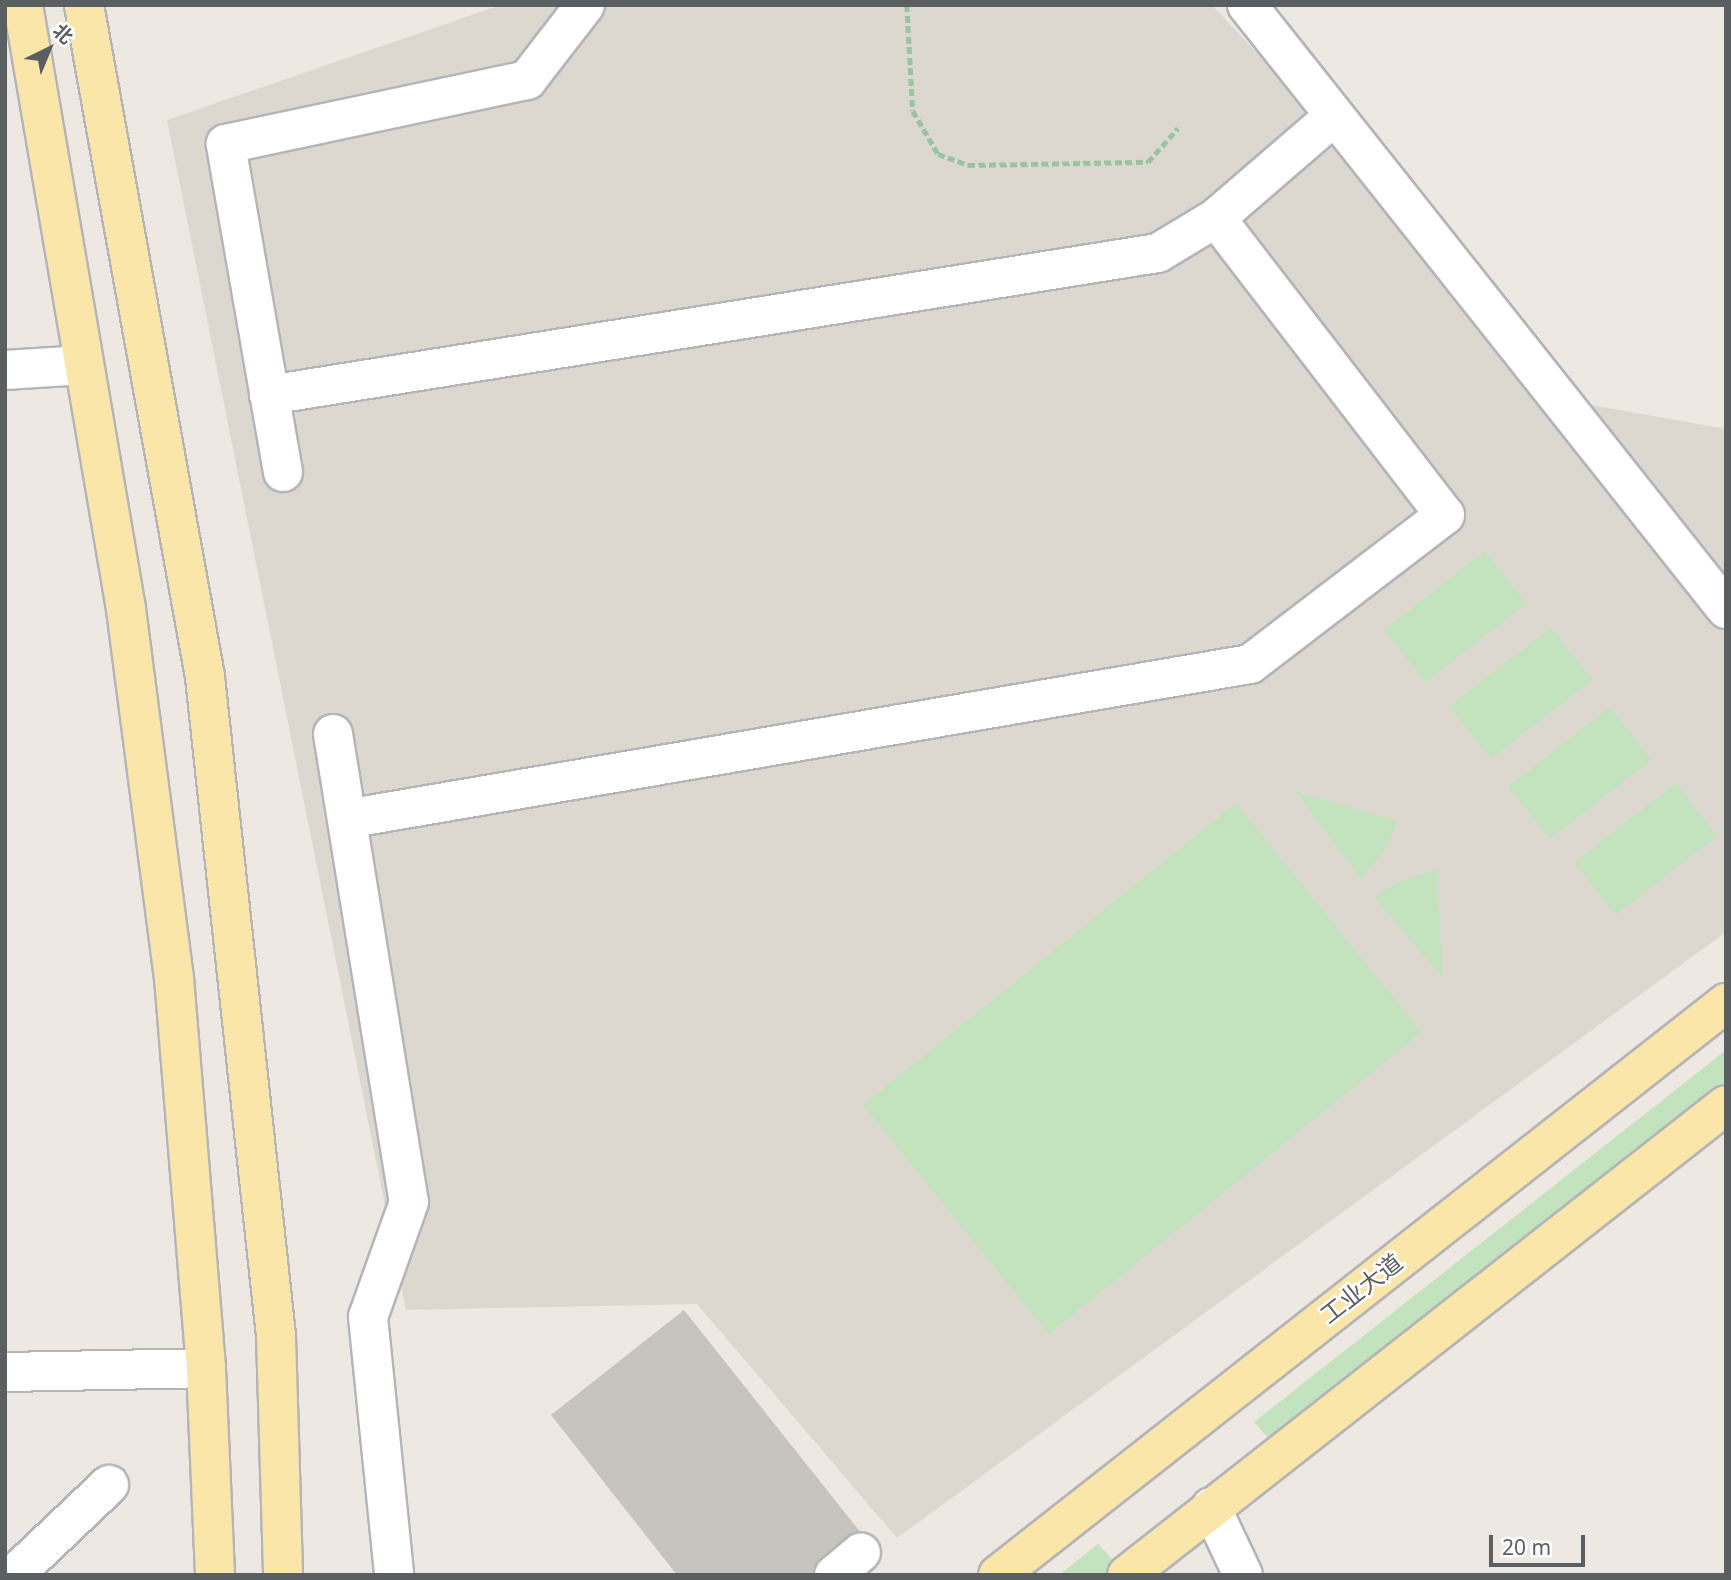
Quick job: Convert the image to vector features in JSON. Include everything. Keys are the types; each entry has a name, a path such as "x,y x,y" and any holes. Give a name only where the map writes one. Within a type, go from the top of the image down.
{"main road":[{"path":"23,5 126,609 174,978 206,1368 215,1575"},
{"path":"84,5 205,677 276,1336 283,1575"},
{"name":"工业大道","path":"998,1575 1726,1003"},
{"path":"1127,1575 1726,1105"}],"street":[{"path":"283,472 226,144 527,80 585,5"},
{"path":"1247,5 1726,609"},
{"path":"269,395 1158,253 1216,218 1335,116"},
{"path":"352,818 1250,664 1445,515 1216,218"},
{"path":"5,370 84,365"},
{"path":"333,734 409,1202 368,1317 394,1575"},
{"path":"5,1372 206,1368"},
{"path":"14,1575 109,1485"},
{"path":"1211,1507 1242,1575"}],"path":[{"path":"907,5 913,111 938,154 968,165 1148,162 1178,128"}],"shaded area":[{"path":"501,5 1212,5 1586,404 1726,429 1726,932 897,1538 697,1304 406,1310 167,120"}],"green space":[{"path":"1485,551 1526,604 1425,683 1384,630"},
{"path":"1551,627 1592,680 1491,759 1449,706"},
{"path":"1610,707 1651,760 1550,839 1508,786"},
{"path":"1676,783 1717,836 1616,915 1574,862"},
{"path":"1296,792 1398,821 1387,847 1361,879"},
{"path":"1236,803 1422,1032 1049,1334 863,1105"},
{"path":"1438,869 1442,977 1374,897 1399,881"},
{"path":"1726,1050 1726,1105 1287,1459 1254,1422"},
{"path":"1098,1544 1125,1573 1059,1575"}],"building":[{"path":"684,1310 873,1548 838,1575 677,1575 551,1415"}]}
